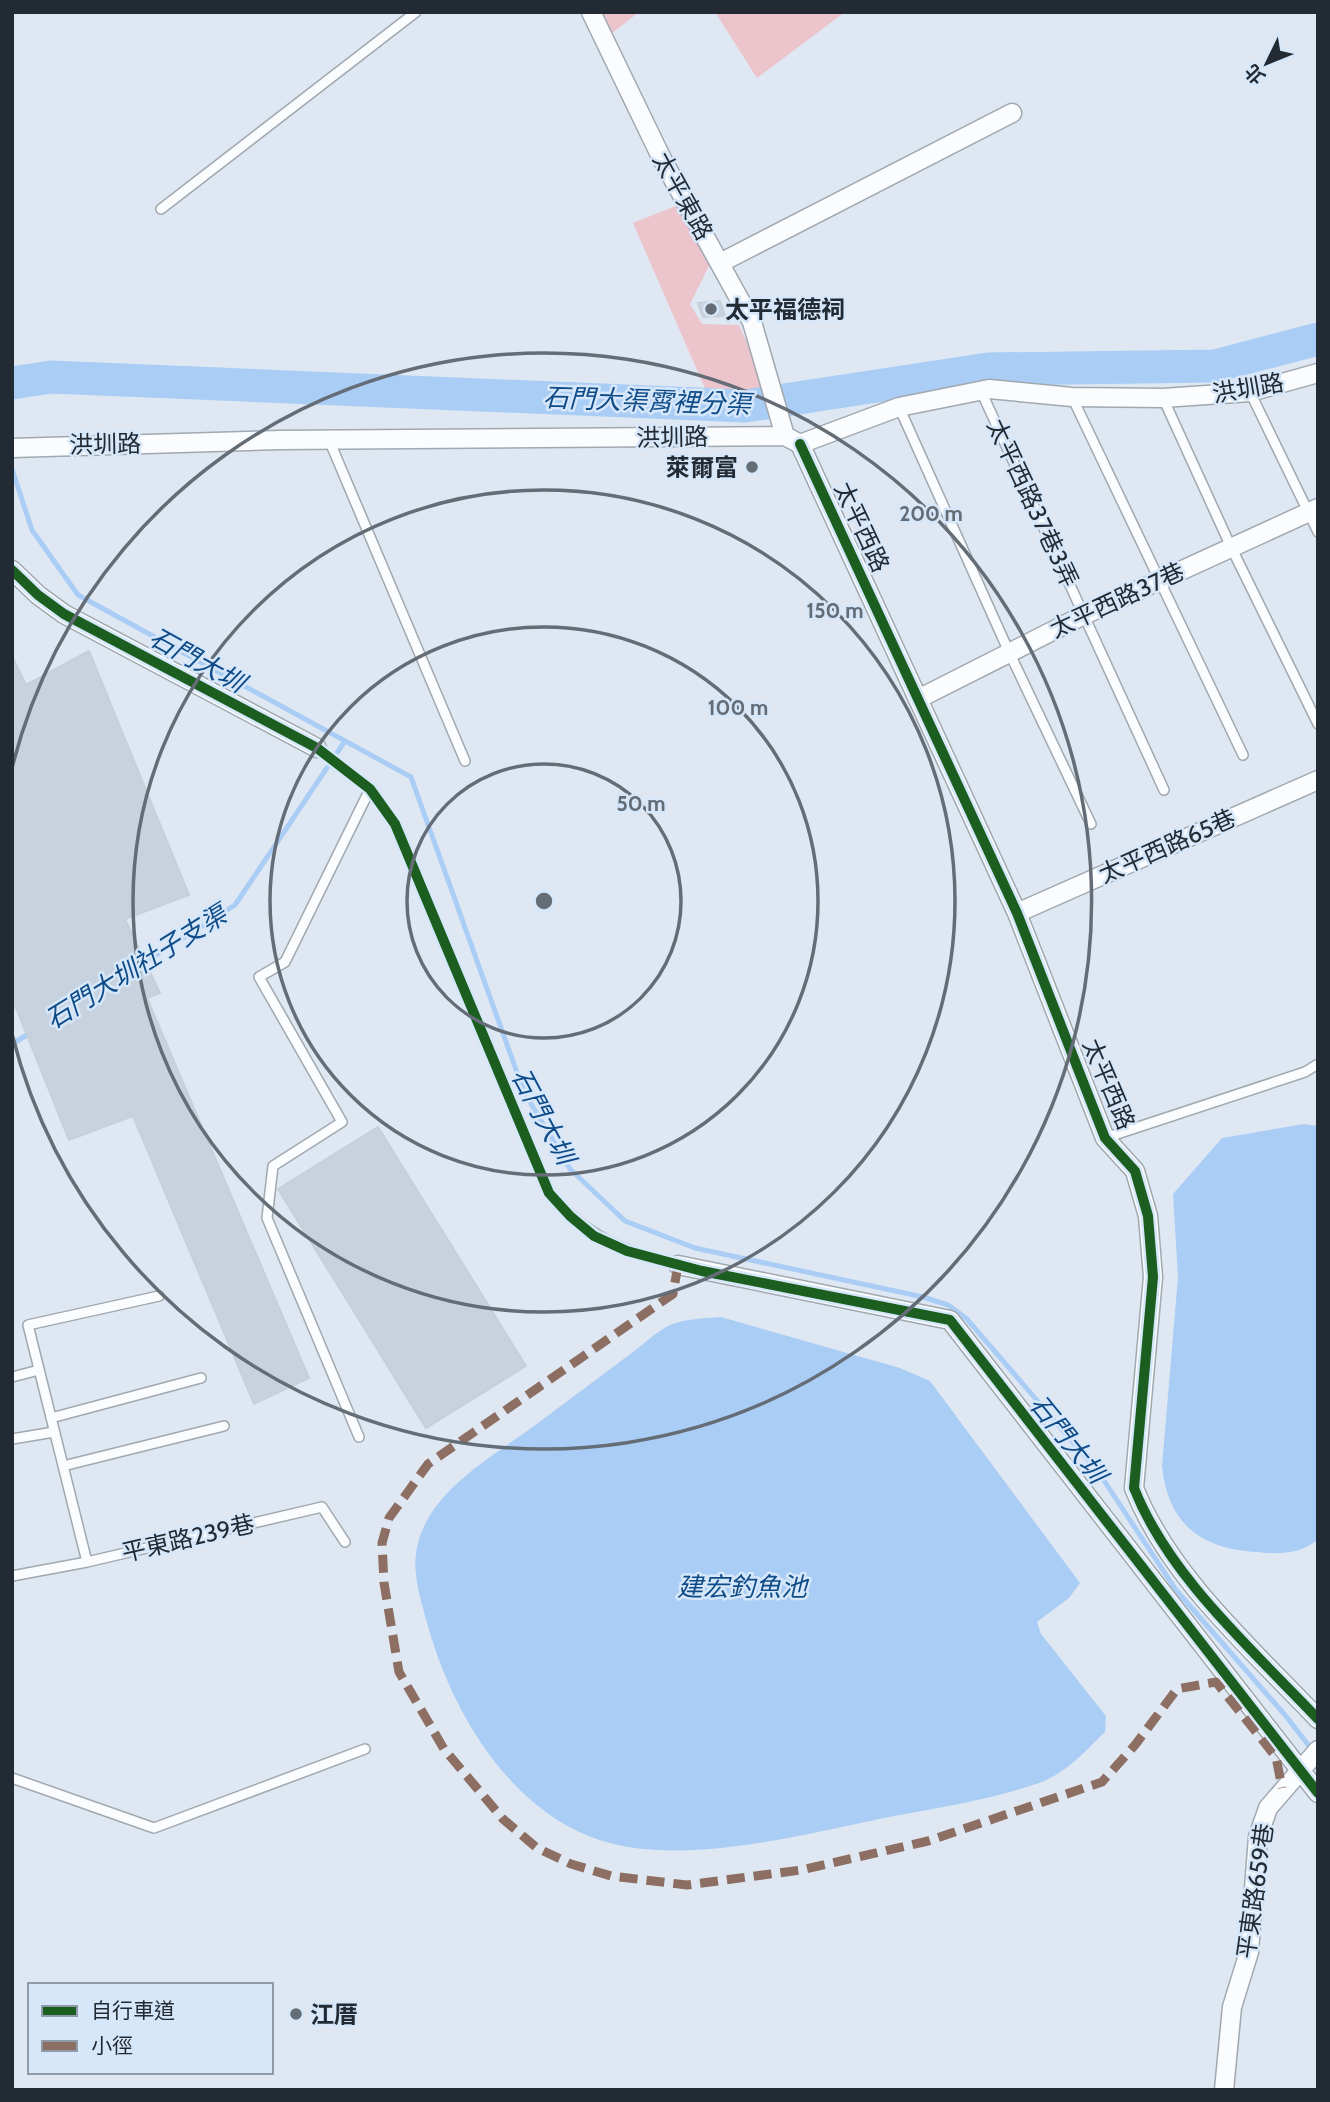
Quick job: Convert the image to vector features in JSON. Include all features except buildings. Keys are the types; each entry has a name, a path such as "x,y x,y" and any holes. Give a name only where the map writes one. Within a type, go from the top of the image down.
{"street":[{"name":"太平東路","path":"591,12 662,159 752,322 779,414 793,440"},
{"path":"720,263 1012,113"},
{"name":"洪圳路","path":"16,447 329,440 793,440 899,407 989,389 1072,397 1163,398 1250,392 1318,373"},
{"name":"太平西路","path":"793,440 920,698 1017,913 1105,1138 1135,1171 1148,1216 1153,1277 1134,1488 1146,1518 1180,1570 1318,1719"},
{"name":"太平西路37巷","path":"920,698 1084,615 1313,511"},
{"path":"12,570 38,595 64,614 317,748"},
{"name":"太平西路65巷","path":"1017,913 1318,780"},
{"path":"678,1265 950,1320 1307,1761 1318,1793"},
{"name":"平東路659巷","path":"1224,2090 1232,2007 1249,1952 1258,1838 1268,1808 1307,1761"}],"lane":[{"path":"161,209 416,12"},
{"name":"太平西路37巷3弄","path":"981,391 1164,790"},
{"path":"1250,392 1313,511 1318,532"},
{"path":"1072,397 1243,755"},
{"path":"1163,398 1231,547 1318,724"},
{"path":"899,407 1009,652 1091,824"},
{"path":"329,440 465,761"},
{"path":"317,748 341,763 370,789 394,824 548,1193 594,1236 627,1251 678,1265"},
{"path":"359,1437 267,1218 273,1166 342,1122 259,977 285,962 370,789"},
{"path":"1105,1138 1305,1072 1318,1064"},
{"path":"87,1562 28,1325 159,1296"},
{"path":"12,1377 39,1370"},
{"path":"51,1418 201,1378"},
{"path":"63,1466 224,1426"},
{"path":"12,1439 54,1432"},
{"name":"平東路239巷","path":"12,1576 87,1562 322,1507 345,1542"},
{"path":"12,1778 154,1828 365,1749"}],"shaded area":[{"path":"600,12 639,12 611,34"},
{"path":"715,12 845,12 757,78"},
{"path":"683,203 711,262 690,304 702,324 739,325 771,398 746,401 710,400 633,223"}],"water":[{"path":"1304,1124 1318,1126 1318,1540 1288,1552 1264,1553 1218,1545 1203,1538 1179,1517 1165,1486 1162,1466 1178,1277 1173,1194 1222,1138"},
{"name":"建宏釣魚池","path":"721,1317 900,1368 930,1381 1080,1583 1069,1598 1037,1622 1041,1634 1106,1716 1105,1732 1067,1767 1039,1783 967,1802 788,1838 711,1849 674,1850 638,1848 606,1842 572,1828 541,1808 513,1783 489,1754 468,1722 451,1688 423,1610 415,1562 425,1524 450,1490 483,1462 660,1331 682,1321"}],"waterway":[{"name":"石門大渠霄裡分渠","path":"12,383 51,377 746,406 988,369 1215,366 1318,339"},
{"name":"石門大圳","path":"12,469 32,530 78,595 411,777 524,1092 570,1169 625,1221 695,1248 923,1297 948,1305 966,1318 1097,1470 1176,1590 1313,1751"},
{"name":"石門大圳社子支渠","path":"142,964 235,905 345,741"},
{"name":"石門大圳社子支渠","path":"12,1044 32,1032"}],"marked path":[{"path":"678,1265 673,1294 428,1464 389,1518 382,1543 384,1583 399,1672 444,1749 503,1819 537,1848 571,1864 611,1876 687,1885 801,1870 928,1841 1102,1782 1135,1745 1177,1689 1216,1682 1276,1757 1282,1788"}],"cycle path":[{"path":"800,444 1017,913 1105,1138 1135,1171 1148,1216 1153,1277 1134,1488 1149,1521 1190,1582 1240,1639 1318,1719"},
{"path":"12,570 38,595 64,614 317,748 370,789 395,824 549,1193 570,1216 594,1236 627,1251 702,1271 950,1320 1318,1793"}],"place":[{"name":"太平福德祠","path":"711,309"},
{"name":"萊爾富","path":"752,467"},
{"name":"江厝","path":"296,2014"}]}
